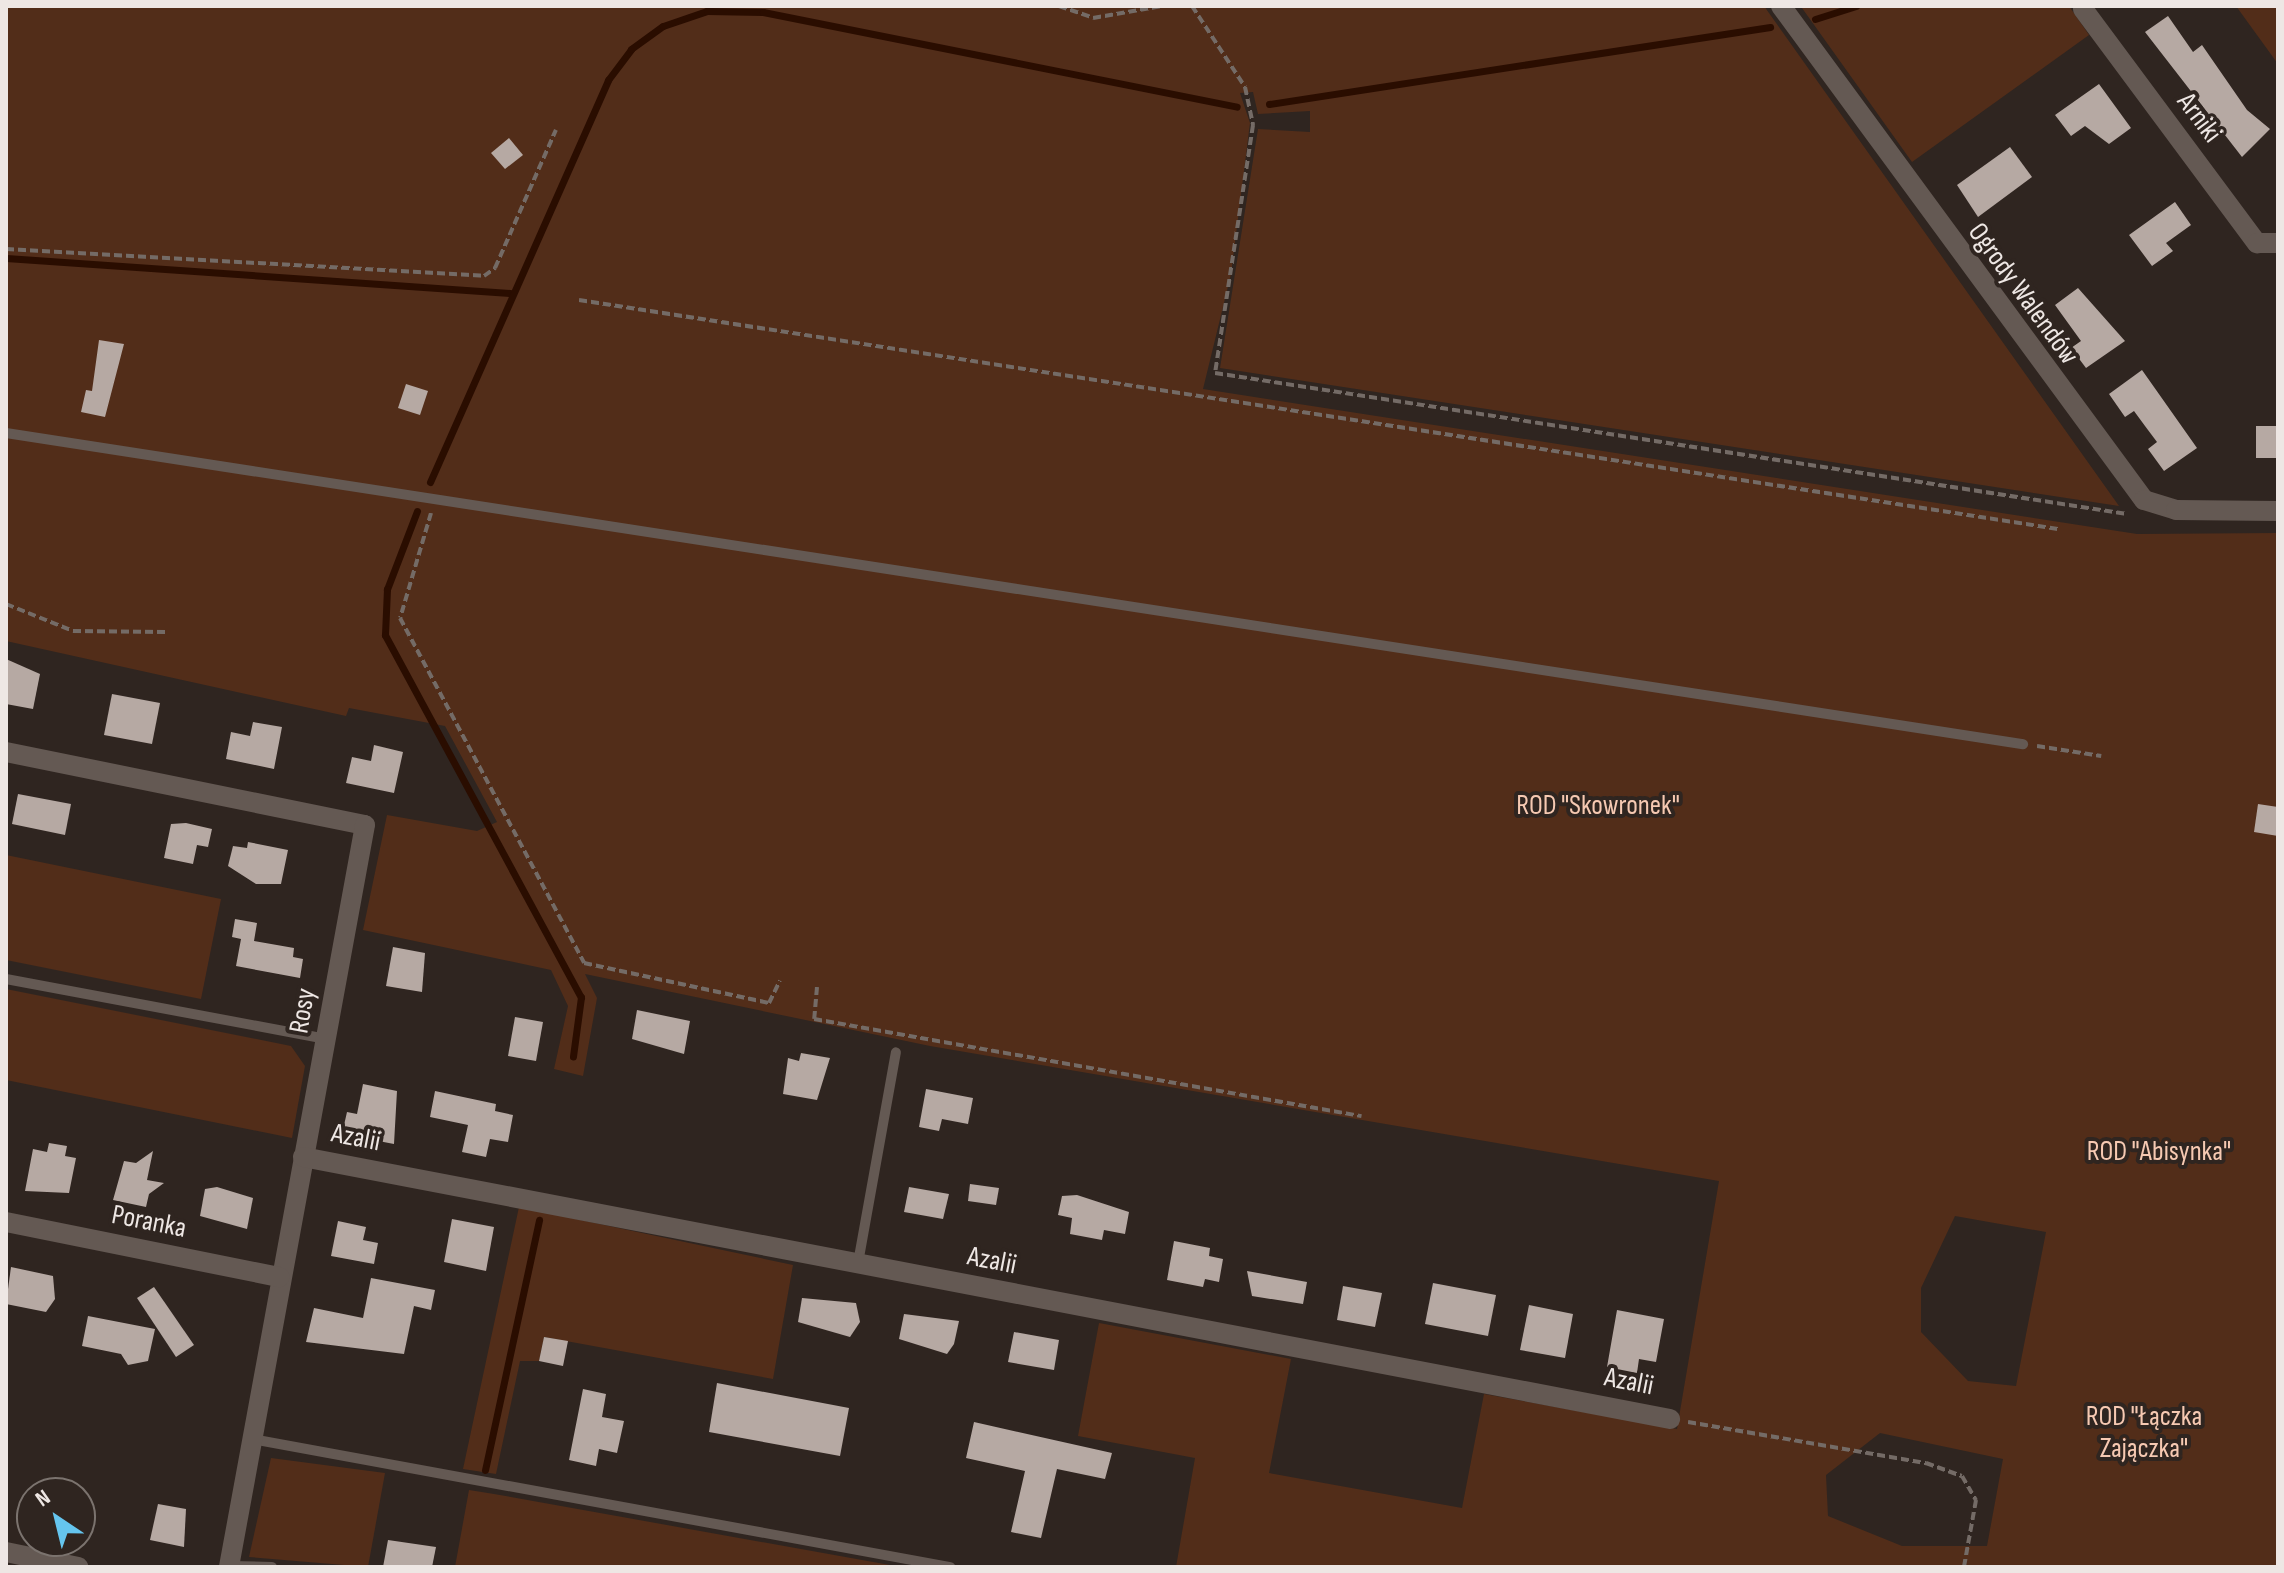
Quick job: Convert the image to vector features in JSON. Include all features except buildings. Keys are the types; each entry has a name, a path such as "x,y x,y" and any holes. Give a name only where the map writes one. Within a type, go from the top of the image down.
{"street":[{"name":"Ogrody Walendów","path":"1781,6 2063,397 2154,508"},
{"name":"Arniki","path":"2083,9 2257,243 2278,243"},
{"path":"2154,508 2278,511"},
{"name":"Rosy","path":"6,752 365,825 229,1566"},
{"name":"Azalii","path":"303,1157 1670,1419"},
{"name":"Poranka","path":"6,1222 280,1277"},
{"path":"6,1552 78,1567"}],"lane":[{"path":"6,433 2023,744"},
{"path":"6,979 326,1039"},
{"path":"858,1263 896,1052"},
{"path":"252,1439 950,1567"},
{"path":"229,1566 272,1567"}],"path":[{"path":"1059,6 1093,18 1162,6"},
{"path":"1192,6 1245,87 1253,125 1215,373 2145,516 2154,508"},
{"path":"6,249 484,276 495,268 556,130"},
{"path":"579,300 2059,529"},
{"path":"435,499 400,618 584,963 769,1003 780,980"},
{"path":"6,604 73,631 165,632"},
{"path":"2023,744 2101,756"},
{"path":"817,987 814,1019 1361,1116"},
{"path":"1670,1419 1926,1463 1962,1476 1976,1500 1964,1567"}],"green space":[{"name":"ROD \"Skowronek\"","path":"6,6 1764,6 2119,506 1220,368 1258,129 1310,132 1310,111 1258,114 1253,92 1240,93 1250,123 1231,274 1203,389 2137,534 2278,533 2278,1567 1176,1567 1195,1458 1078,1436 1099,1323 1291,1359 1269,1473 1462,1508 1484,1394 1677,1429 1719,1181 930,1046 585,974 597,998 583,1076 554,1069 568,1006 551,970 363,930 387,815 477,831 497,822 445,726 349,708 346,716 6,641","holes":["1955,1216 2046,1232 2016,1386 1968,1381 1921,1332 1921,1288","1880,1433 2003,1459 1987,1546 1902,1546 1828,1516 1826,1475"]},
{"path":"2069,6 2089,35 1912,162 1802,8"},
{"path":"2236,6 2278,6 2278,64"},
{"path":"6,855 221,899 201,999 6,960"},
{"path":"6,989 291,1046 305,1066 292,1138 6,1080"},
{"path":"519,1207 793,1265 773,1379 544,1337 539,1361 520,1361 496,1474 463,1469"},
{"path":"271,1458 385,1473 368,1567 249,1557"},
{"path":"469,1490 494,1494 901,1567 455,1567"}],"waterway":[{"path":"1815,19 1856,6"},
{"path":"430,482 608,80 631,49 663,26 707,11 763,12 1237,107"},
{"path":"1269,104 1770,27"},
{"path":"6,258 510,293"},
{"path":"417,511 387,589 385,635 581,997 573,1056"},
{"path":"485,1470 539,1220"}],"park label":[{"name":"ROD \"Abisynka\"","path":"2159,1152"},
{"name":"ROD \"Łączka Zajączka\"","path":"2144,1433"}]}
